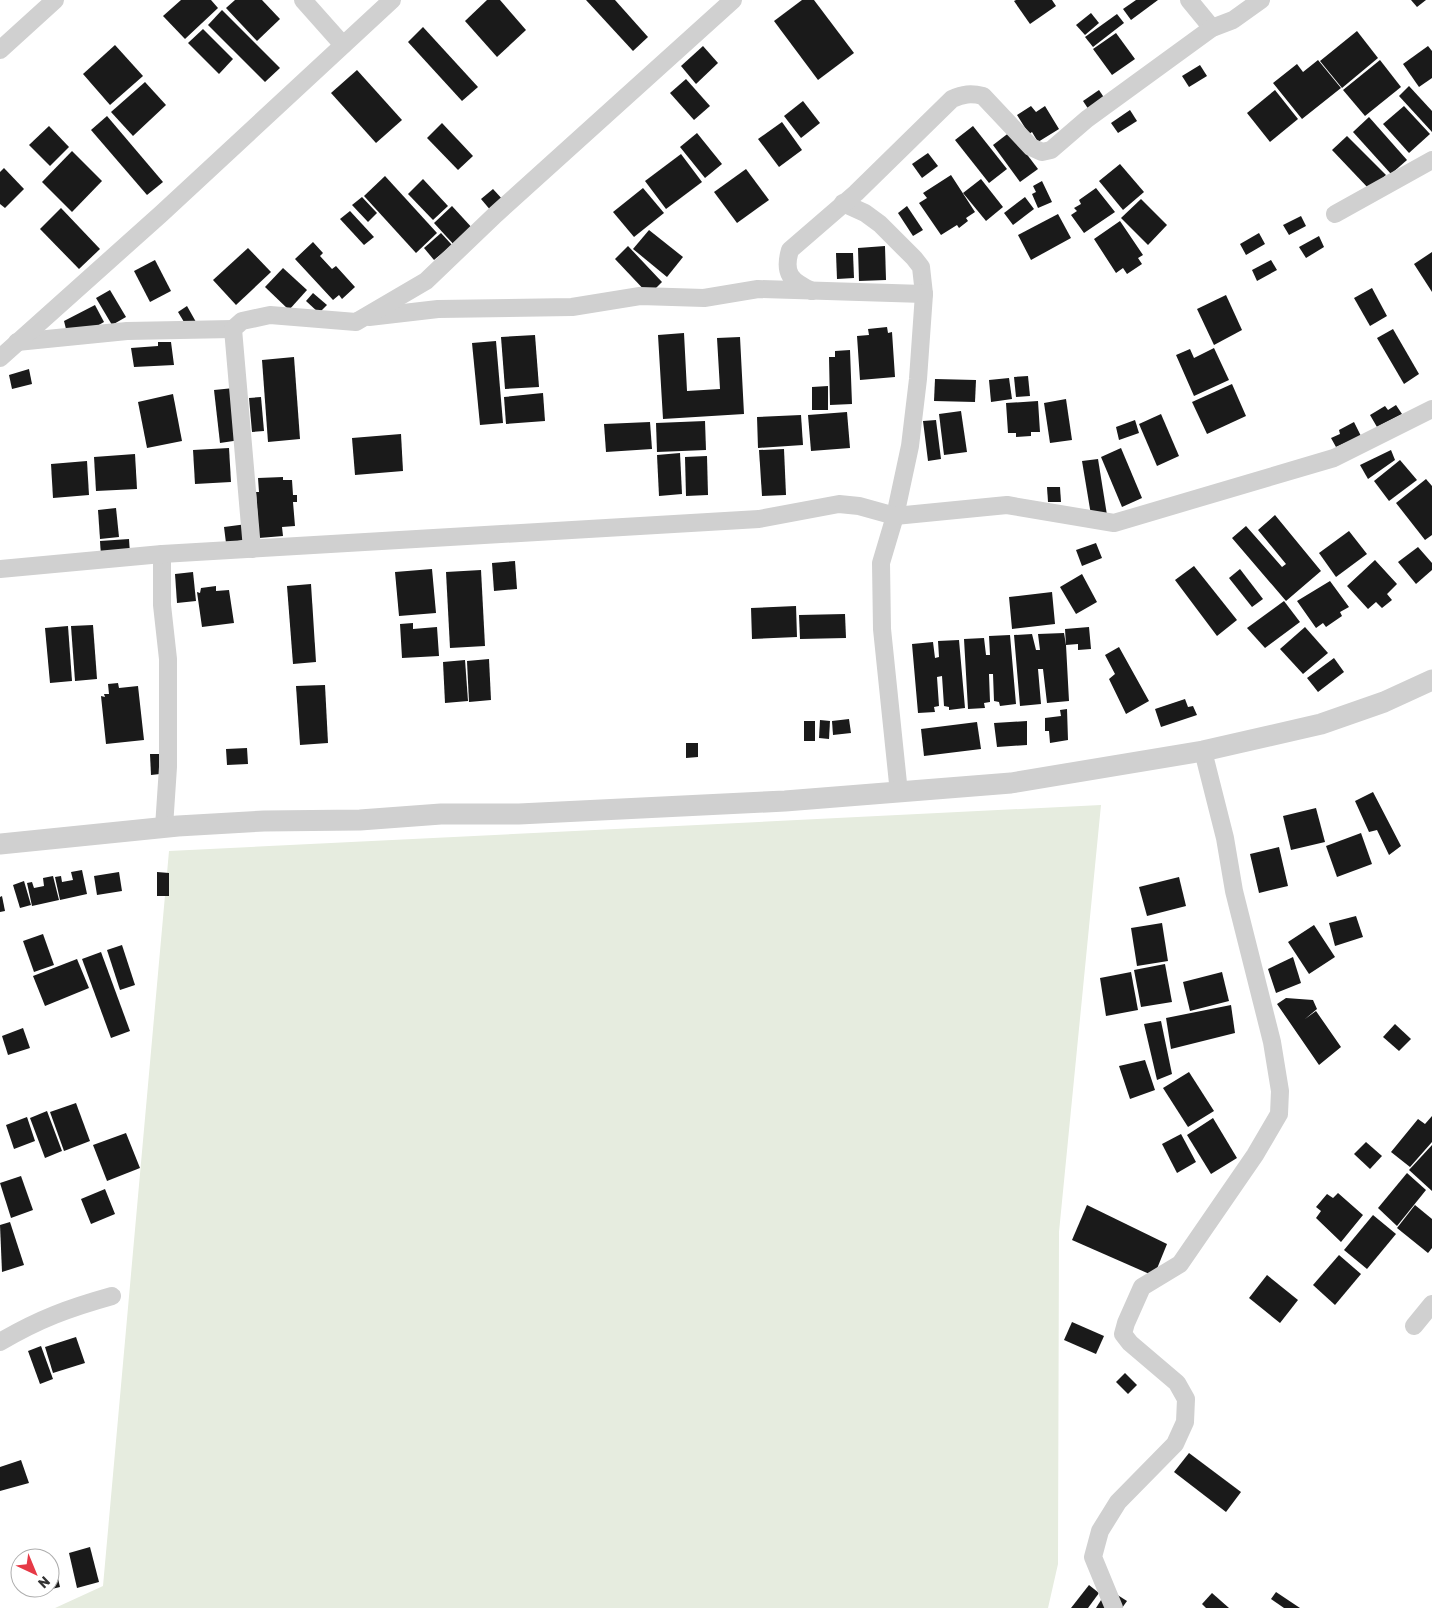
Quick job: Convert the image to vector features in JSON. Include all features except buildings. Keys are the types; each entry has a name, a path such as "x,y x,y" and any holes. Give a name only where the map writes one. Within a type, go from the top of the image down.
{"street":[{"path":"0,50 55,0"},
{"path":"303,0 343,45"},
{"path":"0,358 161,214 392,0"},
{"path":"17,342 127,331 233,329 242,322 270,315 356,322 426,281 496,214 733,0"},
{"path":"1189,0 1212,28"},
{"path":"812,291 796,282 788,272 786,263 790,250 843,203 952,99 967,94 983,96 1031,147 1042,152 1051,150 1087,119 1212,28 1233,20 1261,0"},
{"path":"1334,214 1432,160"},
{"path":"843,203 865,212 880,224 914,258 921,267 924,294 918,379 910,446 881,563 882,629 899,793"},
{"path":"426,281 432,310"},
{"path":"363,318 432,310 572,307 640,296 704,298 758,289 924,294"},
{"path":"233,329 252,549"},
{"path":"0,568 162,554 759,519 839,504 859,506 894,516 1007,505 1114,523 1334,458 1432,409"},
{"path":"162,554 162,605 168,659 168,767 164,827"},
{"path":"0,844 164,827 264,821 360,820 440,814 519,814 785,801 1011,783 1203,751 1321,724 1384,702 1432,680"},
{"path":"1114,1608 1093,1557 1100,1530 1118,1502 1175,1444 1185,1422 1186,1400 1177,1383 1130,1343 1123,1334 1126,1323 1142,1287 1180,1264 1255,1154 1278,1114 1280,1090 1272,1042 1234,891 1225,838 1203,751"},
{"path":"0,1342 31,1323 61,1310 112,1296"},
{"path":"1414,1326 1432,1304"}],"shaded area":[{"path":"1101,805 1059,1232 1058,1564 1048,1608 55,1608 103,1586 169,851"}]}
